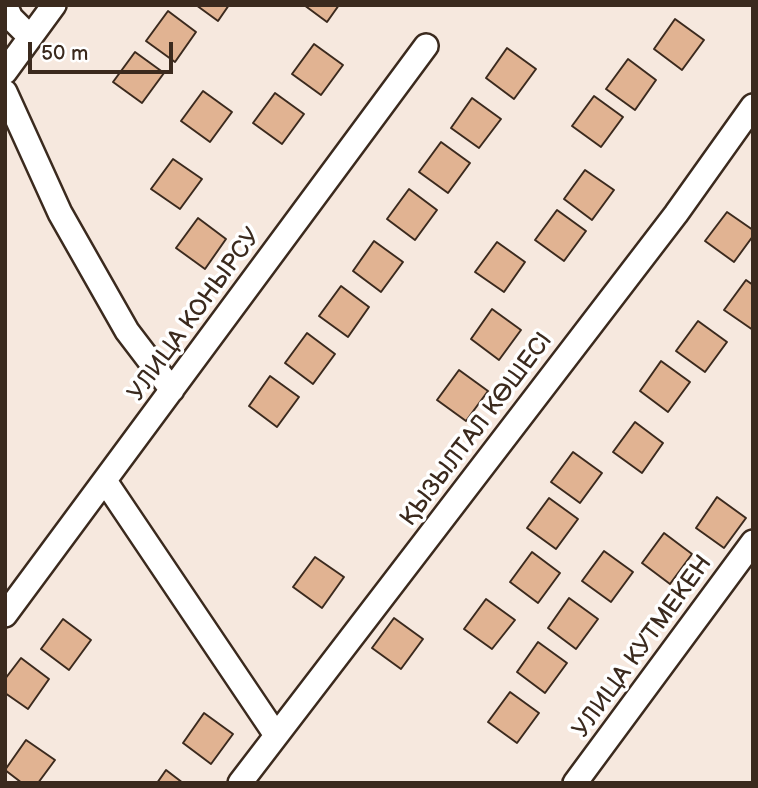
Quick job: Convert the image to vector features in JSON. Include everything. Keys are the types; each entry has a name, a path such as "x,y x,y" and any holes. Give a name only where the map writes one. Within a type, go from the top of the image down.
{"street":[{"path":"5,5 11,18 30,37"},
{"path":"5,72 54,5"},
{"name":"УЛИЦА КОНЫРСУ","path":"7,610 426,46"},
{"path":"5,92 60,213 127,331 172,390"},
{"name":"ҚЫЗЫЛТАЛ КӨШЕСІ","path":"240,783 667,225 753,106"},
{"path":"104,481 276,735"},
{"name":"УЛИЦА КУТМЕКЕН","path":"575,783 753,542"}],"building":[{"path":"196,5 229,5 218,21"},
{"path":"304,5 339,5 327,22"},
{"path":"168,11 196,32 175,62 146,41"},
{"path":"675,19 704,40 682,70 654,49"},
{"path":"314,44 343,65 321,95 292,74"},
{"path":"507,48 536,69 514,99 486,78"},
{"path":"135,52 164,73 142,103 113,82"},
{"path":"628,59 656,80 635,110 606,89"},
{"path":"203,91 232,112 210,142 181,121"},
{"path":"275,93 304,114 282,144 253,123"},
{"path":"594,96 623,117 601,147 572,126"},
{"path":"472,98 501,119 479,148 451,128"},
{"path":"441,142 470,163 448,193 419,172"},
{"path":"173,159 202,179 180,209 151,189"},
{"path":"585,170 614,190 592,220 564,199"},
{"path":"409,189 437,210 415,240 387,219"},
{"path":"557,210 586,231 564,261 535,240"},
{"path":"727,212 753,230 753,236 734,262 705,241"},
{"path":"198,218 226,239 205,269 176,248"},
{"path":"374,241 403,262 381,292 353,271"},
{"path":"497,242 525,262 504,292 475,272"},
{"path":"746,280 753,285 753,330 724,310"},
{"path":"341,286 369,307 348,337 319,316"},
{"path":"492,309 521,330 499,360 471,339"},
{"path":"698,321 727,342 705,372 676,351"},
{"path":"307,333 335,354 313,384 285,363"},
{"path":"661,361 690,382 668,412 640,391"},
{"path":"459,370 488,391 466,421 437,400"},
{"path":"270,376 299,397 277,427 249,406"},
{"path":"635,422 663,443 642,473 613,452"},
{"path":"573,452 602,473 580,503 551,482"},
{"path":"717,497 746,518 724,548 696,528"},
{"path":"549,498 578,519 556,549 527,528"},
{"path":"664,533 692,554 670,584 642,563"},
{"path":"604,551 633,572 611,602 582,581"},
{"path":"532,552 560,573 538,603 510,582"},
{"path":"315,557 344,577 322,608 293,587"},
{"path":"569,598 598,619 576,649 548,628"},
{"path":"486,599 515,620 492,649 464,629"},
{"path":"394,618 423,639 401,669 372,648"},
{"path":"63,619 91,640 69,670 41,649"},
{"path":"538,642 567,663 545,693 517,672"},
{"path":"21,658 49,679 28,709 5,693 5,679"},
{"path":"510,692 539,713 517,743 488,722"},
{"path":"204,713 233,734 211,764 183,743"},
{"path":"26,740 55,760 38,783 22,783 5,770"},
{"path":"166,770 183,783 157,783"}]}
